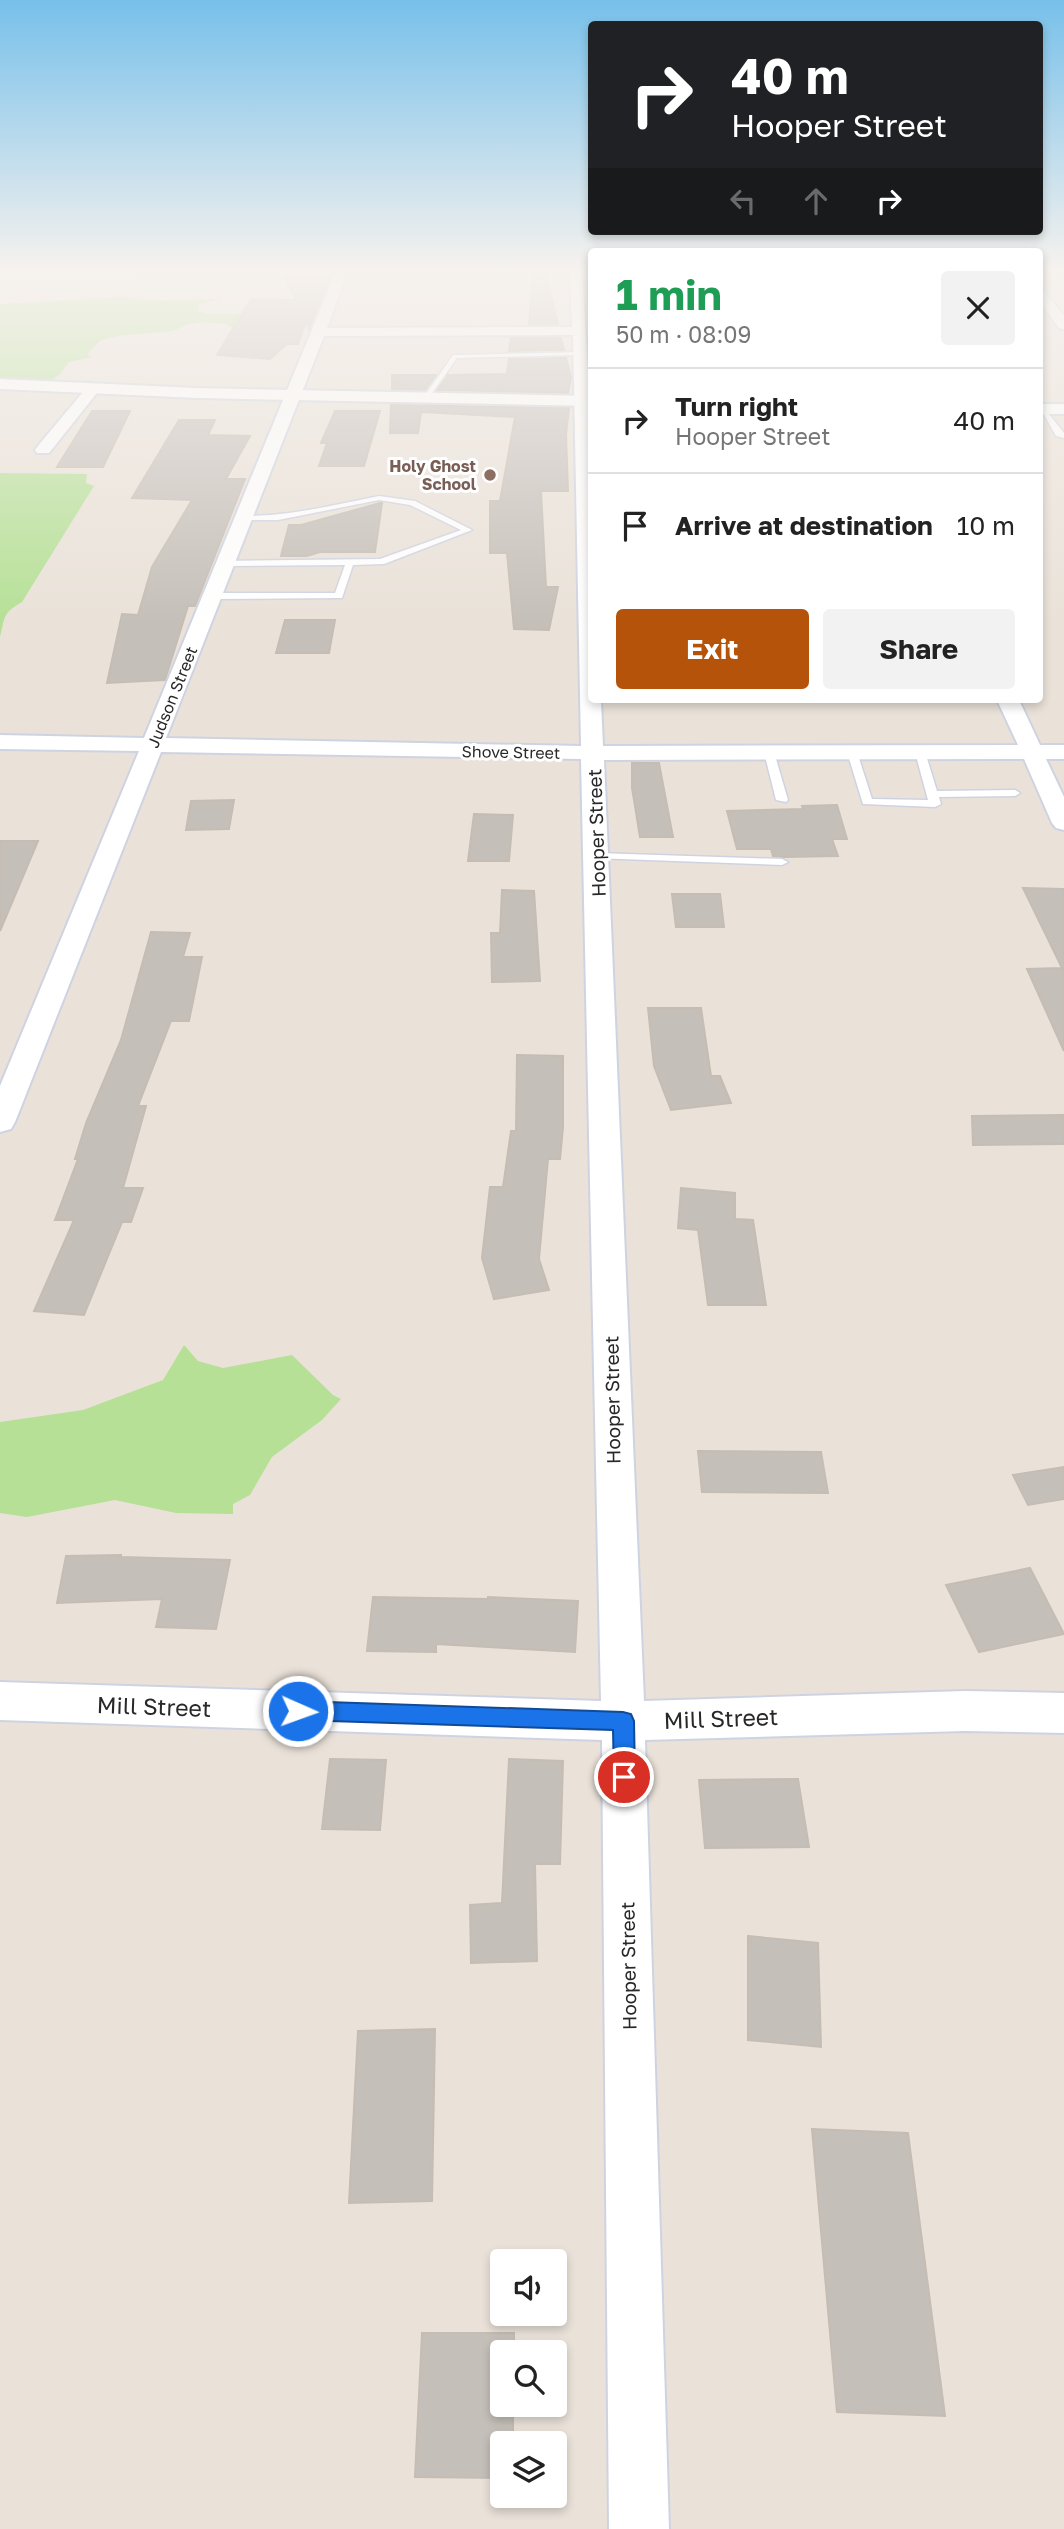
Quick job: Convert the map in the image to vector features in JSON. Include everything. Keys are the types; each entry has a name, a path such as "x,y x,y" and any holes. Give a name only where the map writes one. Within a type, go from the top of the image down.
{"main road":[{"path":"94,389 587,401"},
{"path":"1043,409 1064,409"}],"street":[{"path":"43,450 93,389"},
{"name":"Judson Street","path":"0,1122 297,389"},
{"name":"Hooper Street","path":"587,401 588,460"},
{"name":"Hooper Street","path":"592,703 623,1721 639,2529"},
{"path":"1009,703 1064,823"},
{"name":"Shove Street","path":"0,742 152,747 593,753 1064,752"},
{"name":"Mill Street","path":"0,1702 623,1721 965,1711 1064,1713"}],"lane":[{"path":"426,398 432,389"},
{"path":"1043,412 1059,434 1064,436"},
{"path":"226,563 381,562 468,530 412,503 379,498 278,518 245,518"},
{"path":"213,596 339,596 350,562"},
{"path":"769,752 782,800"},
{"path":"852,752 867,802 935,804 920,752"},
{"path":"932,794 1015,793"},
{"path":"597,856 782,862"}],"green space":[{"path":"0,473 87,474 86,483 94,486 22,602 8,613 0,637"},
{"path":"184,1345 198,1361 223,1368 292,1355 333,1395 341,1399 322,1420 272,1457 250,1495 233,1504 233,1514 176,1513 115,1500 27,1517 0,1513 0,1422 83,1410 163,1380"}],"building":[{"path":"438,389 569,389 568,393"},
{"path":"391,405 569,408 566,435 568,491 541,491 546,587 558,587 549,630 514,629 507,553 490,553 490,501 500,501 515,417 421,412 418,433 390,433"},
{"path":"92,411 130,411 103,467 57,467"},
{"path":"335,411 380,411 364,466 319,466 327,443 321,443"},
{"path":"179,420 215,420 208,435 250,436 226,479 245,479 195,606 188,606 165,680 107,683 122,614 138,615 152,567 192,500 132,498"},
{"path":"382,503 375,552 320,552 307,556 281,556 289,525 301,525"},
{"path":"285,620 335,620 329,653 276,653"},
{"path":"632,763 659,763 673,837 640,837 632,788"},
{"path":"234,800 229,829 186,830 191,801"},
{"path":"837,805 847,839 832,839 838,856 784,857 773,856 771,849 737,849 727,811 803,809 802,806"},
{"path":"474,814 513,815 509,861 468,861"},
{"path":"0,841 38,841 0,931"},
{"path":"1023,888 1064,889 1064,1051 1027,969 1062,968"},
{"path":"502,890 534,891 540,981 492,982 491,933 500,933"},
{"path":"672,894 720,894 724,927 676,927"},
{"path":"151,932 190,933 183,957 202,957 189,1021 171,1021 138,1106 146,1106 123,1188 143,1188 131,1222 122,1222 84,1315 34,1311 74,1220 55,1220 78,1159 75,1159 86,1123 121,1040"},
{"path":"648,1008 701,1008 711,1076 720,1076 731,1103 671,1110 654,1066"},
{"path":"517,1055 563,1056 560,1159 548,1159 539,1259 549,1290 494,1299 482,1258 490,1187 503,1187 511,1131 516,1131"},
{"path":"1064,1115 1064,1144 973,1145 972,1116"},
{"path":"681,1188 735,1193 735,1219 753,1220 766,1305 708,1305 698,1230 678,1228"},
{"path":"698,1451 821,1452 828,1493 702,1492"},
{"path":"1064,1467 1064,1499 1028,1505 1013,1475"},
{"path":"121,1555 230,1560 216,1629 156,1627 162,1599 57,1603 66,1556"},
{"path":"1030,1568 1064,1634 979,1652 946,1585"},
{"path":"373,1597 488,1597 578,1601 575,1652 436,1644 436,1652 367,1651"},
{"path":"330,1759 386,1760 380,1830 322,1829"},
{"path":"509,1759 563,1761 560,1864 535,1864 537,1961 471,1963 470,1905 502,1903"},
{"path":"798,1779 809,1847 705,1848 699,1780"},
{"path":"748,1936 818,1943 821,2047 748,2040"},
{"path":"435,2029 432,2201 349,2203 358,2031"},
{"path":"812,2129 908,2133 945,2416 837,2412"},
{"path":"422,2333 514,2333 514,2340 490,2340 490,2417 513,2417 513,2431 490,2431 490,2478 415,2477"}],"place":[{"name":"Holy Ghost School","path":"490,475"}],"route":[{"path":"298,1711 623,1721 624,1777"}]}
